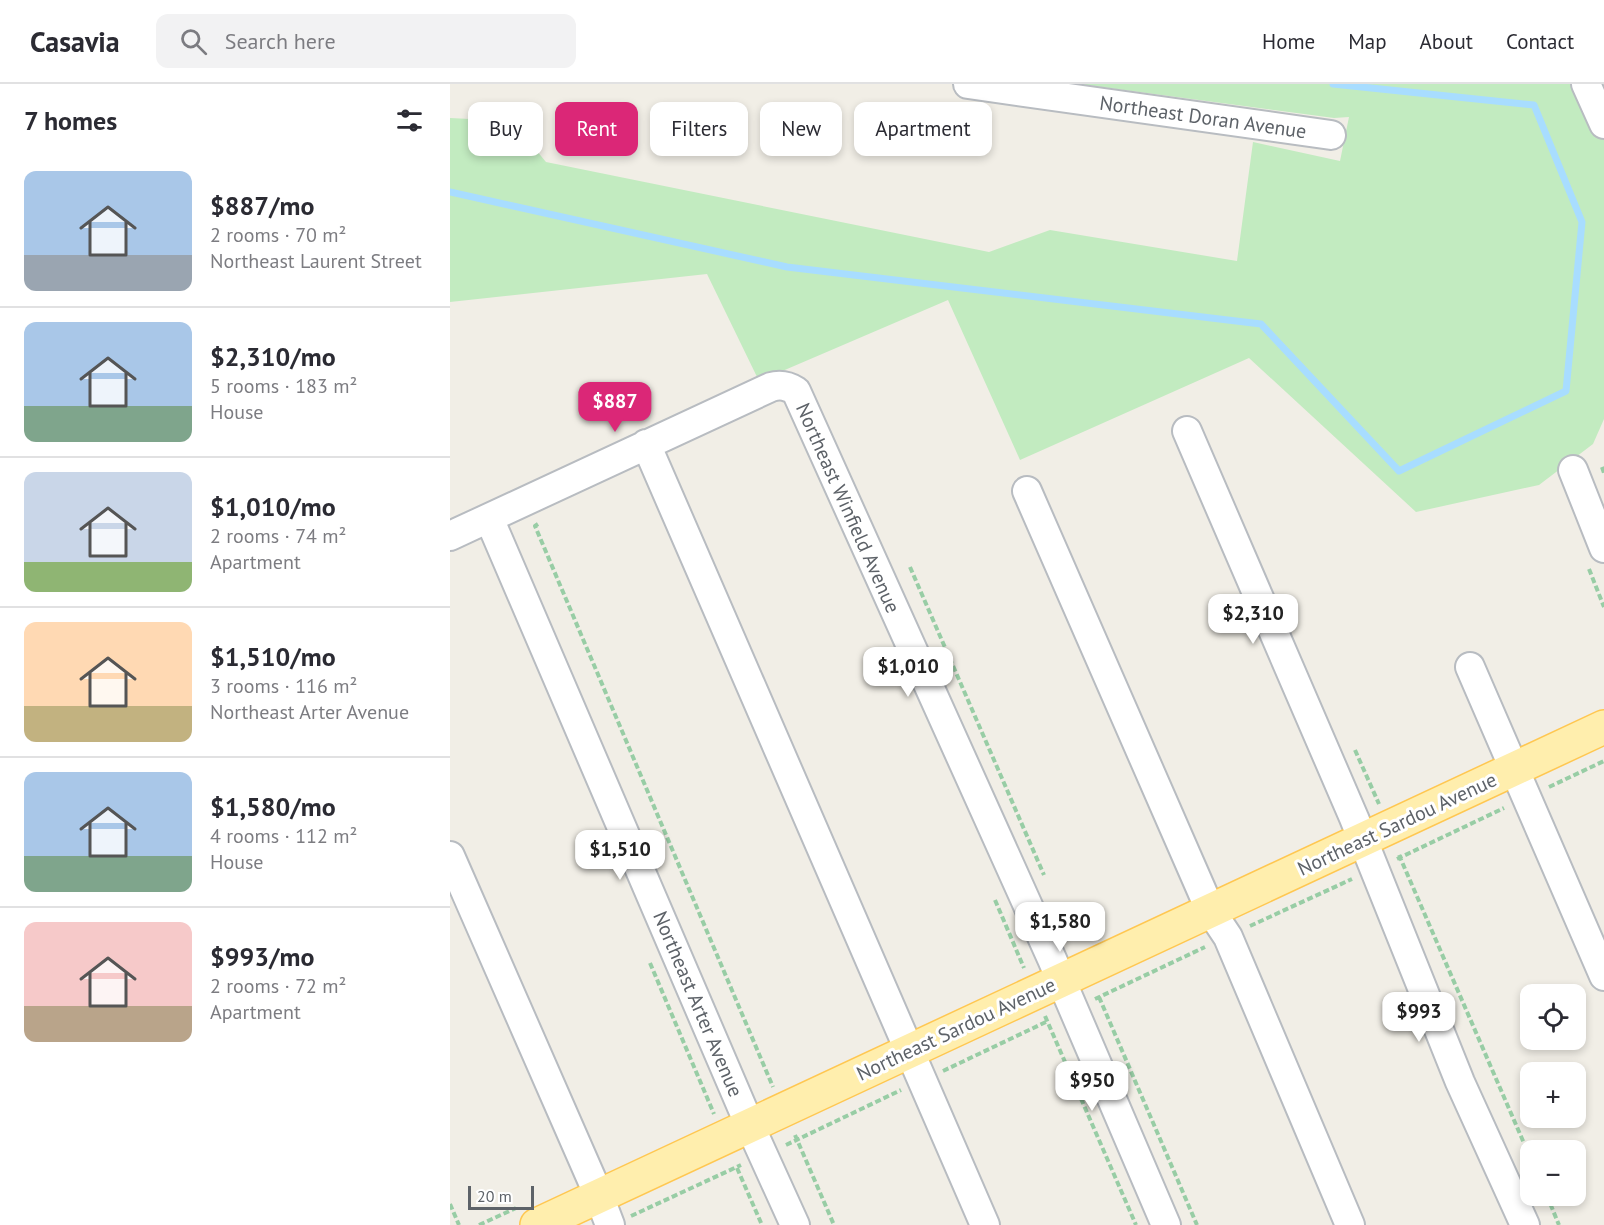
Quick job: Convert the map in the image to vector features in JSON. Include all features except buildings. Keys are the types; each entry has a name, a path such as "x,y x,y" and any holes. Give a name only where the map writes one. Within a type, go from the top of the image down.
{"main road":[{"name":"Northeast Sardou Avenue","path":"537,1225 610,1214 757,1140 783,1109 910,1051 1054,1001 1520,783 1604,727"}],"street":[{"name":"Northeast Doran Avenue","path":"968,84 1331,135"},
{"path":"1586,84 1604,124"},
{"name":"Northeast Winfield Avenue","path":"646,444 771,387 778,385 796,391 1054,1001 1166,1225"},
{"path":"1187,431 1369,854 1460,1082 1525,1225"},
{"path":"450,536 646,444 985,1225"},
{"path":"1573,470 1604,548"},
{"path":"1027,491 1350,1225"},
{"name":"Northeast Arter Avenue","path":"489,518 795,1225"},
{"path":"1470,667 1604,976"},
{"path":"450,856 610,1214"}],"path":[{"path":"1602,467 1604,473"},
{"path":"545,521 535,526 834,1225"},
{"path":"610,1214 757,1140 797,1140 923,1080 1054,1001 1520,783 1604,761"},
{"path":"993,893 1054,1001 1136,1225"},
{"path":"450,1204 459,1225"},
{"path":"1551,1206 1559,1225"}],"green space":[{"path":"1079,84 1585,84 1604,128 1604,419 1593,444 1539,485 1416,512 1249,358 1020,460 948,300 759,381 707,274 450,302 450,118 468,119 468,156 541,156 546,162 989,252 1050,230 1237,261 1253,142 1340,161 1349,117 1334,118"}],"waterway":[{"path":"450,192 787,267 1261,324 1399,471 1566,391 1582,222 1534,105 1333,84"}]}
